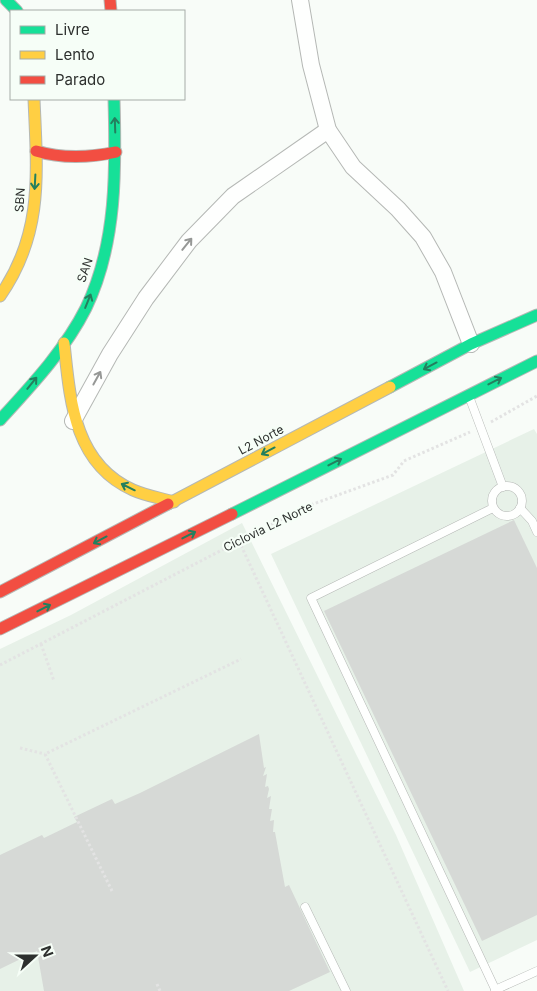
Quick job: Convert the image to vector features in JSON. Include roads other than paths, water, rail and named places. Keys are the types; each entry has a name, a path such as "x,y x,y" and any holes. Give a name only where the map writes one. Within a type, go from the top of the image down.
{"main road":[{"path":"6,0 16,10"},
{"name":"SBN","path":"0,296 14,276 25,252 33,215 36,151 34,100"},
{"name":"SAN","path":"0,420 8,405 64,343 85,308 102,267 111,220 116,152 114,100"},
{"path":"36,151 54,157 70,159 116,152"},
{"name":"L2 Norte","path":"0,592 471,344 537,315"},
{"path":"64,343 73,421 80,440 111,478 133,490 174,502"},
{"path":"0,629 537,361"}],"street":[{"path":"300,0 311,65 328,130 353,166 398,209 423,237 443,272 471,344"},
{"path":"73,421 110,354 146,298 189,241 233,196 328,130"}],"lane":[{"path":"468,395 482,427 503,487"},
{"path":"520,508 510,516 498,513 494,508 493,495 503,487 516,489 520,495 520,508 532,521 537,532"},
{"path":"494,508 311,598 495,991 537,971"},
{"path":"305,907 346,991"}]}
